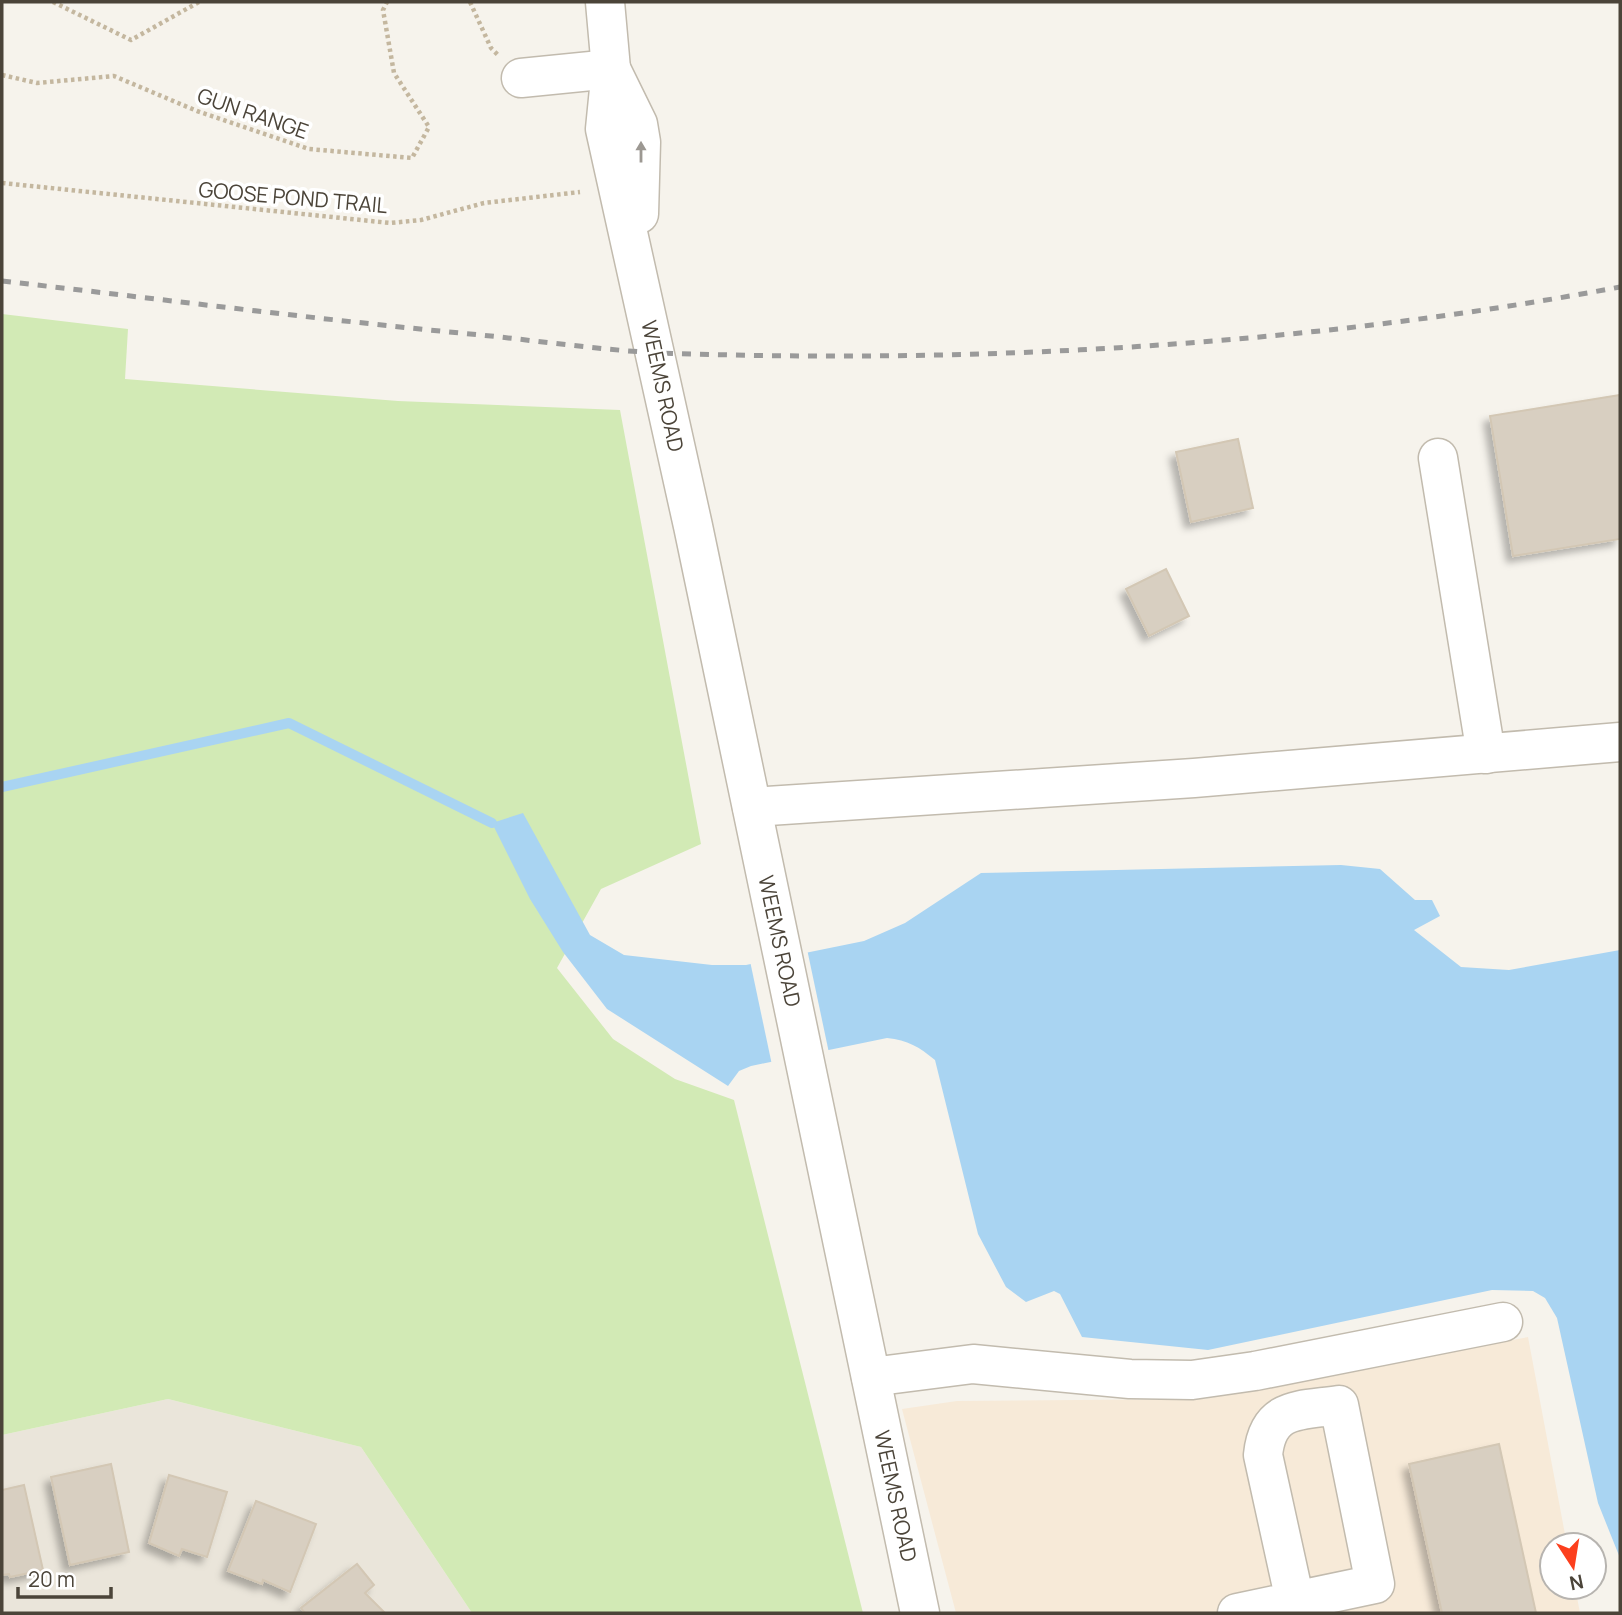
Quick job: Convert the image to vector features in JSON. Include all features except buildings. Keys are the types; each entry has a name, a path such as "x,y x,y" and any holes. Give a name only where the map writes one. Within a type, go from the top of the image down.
{"street":[{"name":"WEEMS ROAD","path":"605,2 611,69 606,129 752,807 920,1613"},
{"path":"521,78 611,69"},
{"path":"1438,458 1486,754"},
{"path":"752,807 1194,778 1620,743"},
{"path":"871,1377 972,1364 1130,1379 1192,1380 1255,1371 1503,1322"},
{"path":"1237,1613 1295,1601 1375,1584 1339,1405 1286,1413 1274,1422 1265,1436 1263,1455 1295,1601"}],"path":[{"path":"53,2 131,40 199,2"},
{"name":"GUN RANGE","path":"2,75 37,83 114,76 197,111 309,149 412,158 429,127 394,73 383,10 387,2"},
{"path":"470,2 491,48 521,78"},
{"name":"GOOSE POND TRAIL","path":"2,183 390,223 421,220 484,203 580,192"}],"shaded area":[{"path":"1528,1337 1564,1531 1538,1531 1538,1601 1578,1601 1580,1613 956,1613 902,1409 957,1401 1204,1399"},
{"path":"168,1399 361,1447 472,1613 2,1613 2,1435"}],"green space":[{"path":"2,314 128,329 125,379 398,401 620,410 701,844 601,889 557,968 613,1039 675,1079 734,1100 863,1613 472,1613 361,1447 168,1399 2,1435"}],"water":[{"path":"523,813 590,935 624,955 712,965 746,965 864,941 905,923 981,873 1341,865 1380,869 1415,900 1432,900 1440,916 1414,930 1461,967 1509,970 1620,950 1620,1558 1598,1503 1557,1318 1545,1298 1533,1291 1492,1290 1208,1350 1082,1337 1060,1294 1054,1291 1026,1302 1006,1287 978,1234 935,1060 913,1045 887,1038 751,1066 739,1071 728,1086 607,1009 563,952 530,899 492,823"}],"pier":[{"path":"807,949 829,1053 772,1065 750,961"}],"waterway":[{"path":"2,787 289,723 492,823"}],"railway":[{"path":"2,281 615,350 780,356 1021,353 1262,337 1382,324 1620,287"}]}
